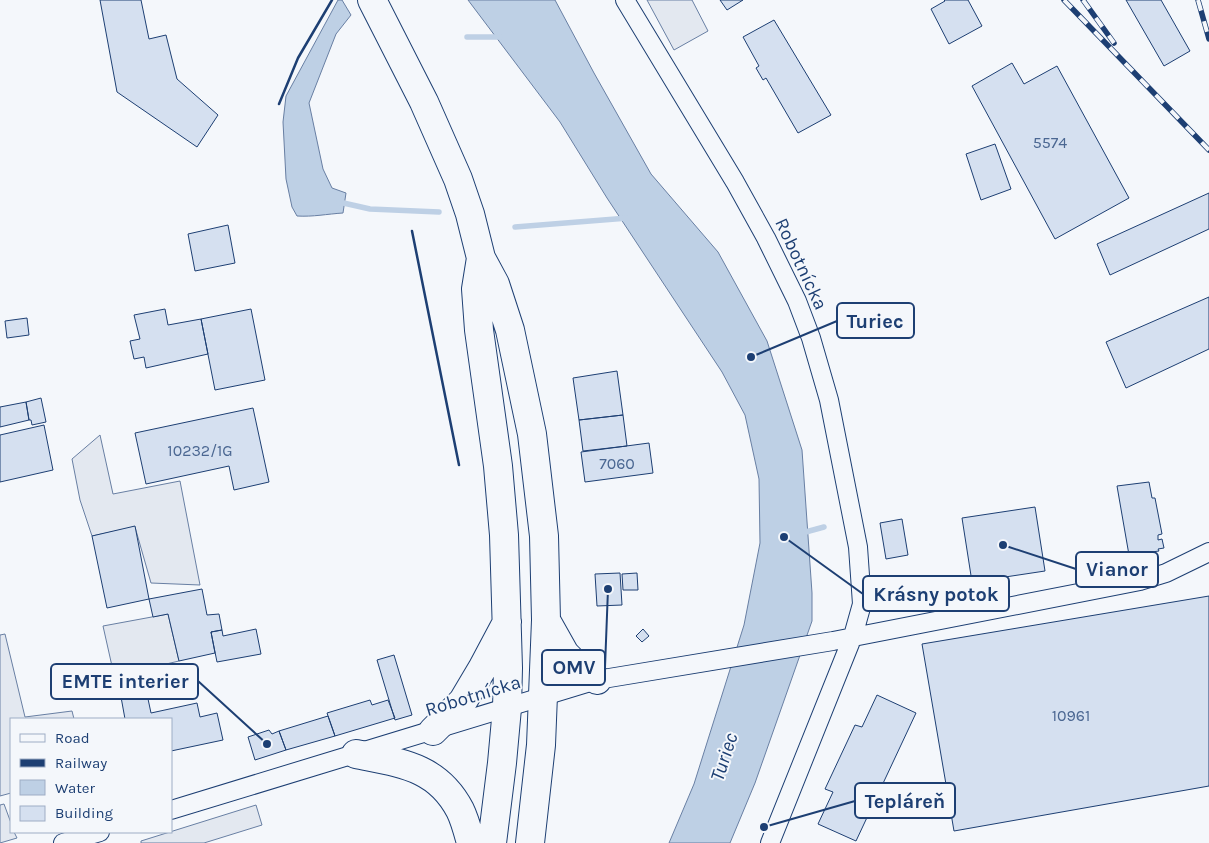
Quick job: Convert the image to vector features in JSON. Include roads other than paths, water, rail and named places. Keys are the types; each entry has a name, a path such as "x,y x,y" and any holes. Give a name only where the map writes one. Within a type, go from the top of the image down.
{"main road":[{"path":"372,0 440,136 458,179 482,258 496,284 510,330 532,434 544,536 546,620 541,745 530,843"},
{"path":"482,258 476,289 479,330 498,466 504,535 507,621 507,708 492,843"},
{"path":"546,620 565,654 597,680"},
{"path":"433,731 463,701 507,621"},
{"path":"356,754 396,762 420,770 438,781 453,798 461,812 471,843"}],"street":[{"name":"Robotnícka","path":"625,0 735,182 766,238 797,301 811,338 829,400 858,546 862,604 853,636"},
{"name":"Robotnícka","path":"172,810 597,680 833,641 1140,582 1166,573 1209,552"},
{"path":"770,843 853,636"},
{"path":"63,843 97,833"}],"water":[{"path":"338,0 342,0 351,15 336,34 309,103 323,169 332,188 346,193 343,213 297,216 292,207 286,179 283,122 286,96"},
{"path":"468,0 555,0 651,174 718,252 767,341 802,450 812,593 812,621 755,783 730,843 669,843 694,784 744,625 760,543 759,479 745,415 722,372 607,198 560,122"}],"waterway":[{"path":"467,37 500,37"},
{"path":"339,202 370,209 439,212"},
{"path":"515,227 628,218"},
{"path":"802,533 824,527"}],"railway":[{"path":"1064,0 1209,150"},
{"path":"1083,0 1114,43"},
{"path":"1198,0 1209,39"}],"place":[{"name":"Turiec","path":"751,357"},
{"name":"Krásny potok","path":"784,537"},
{"name":"Vianor","path":"1003,545"},
{"name":"OMV","path":"608,589"},
{"name":"EMTE interier","path":"267,744"},
{"name":"Tepláreň","path":"764,827"}]}
